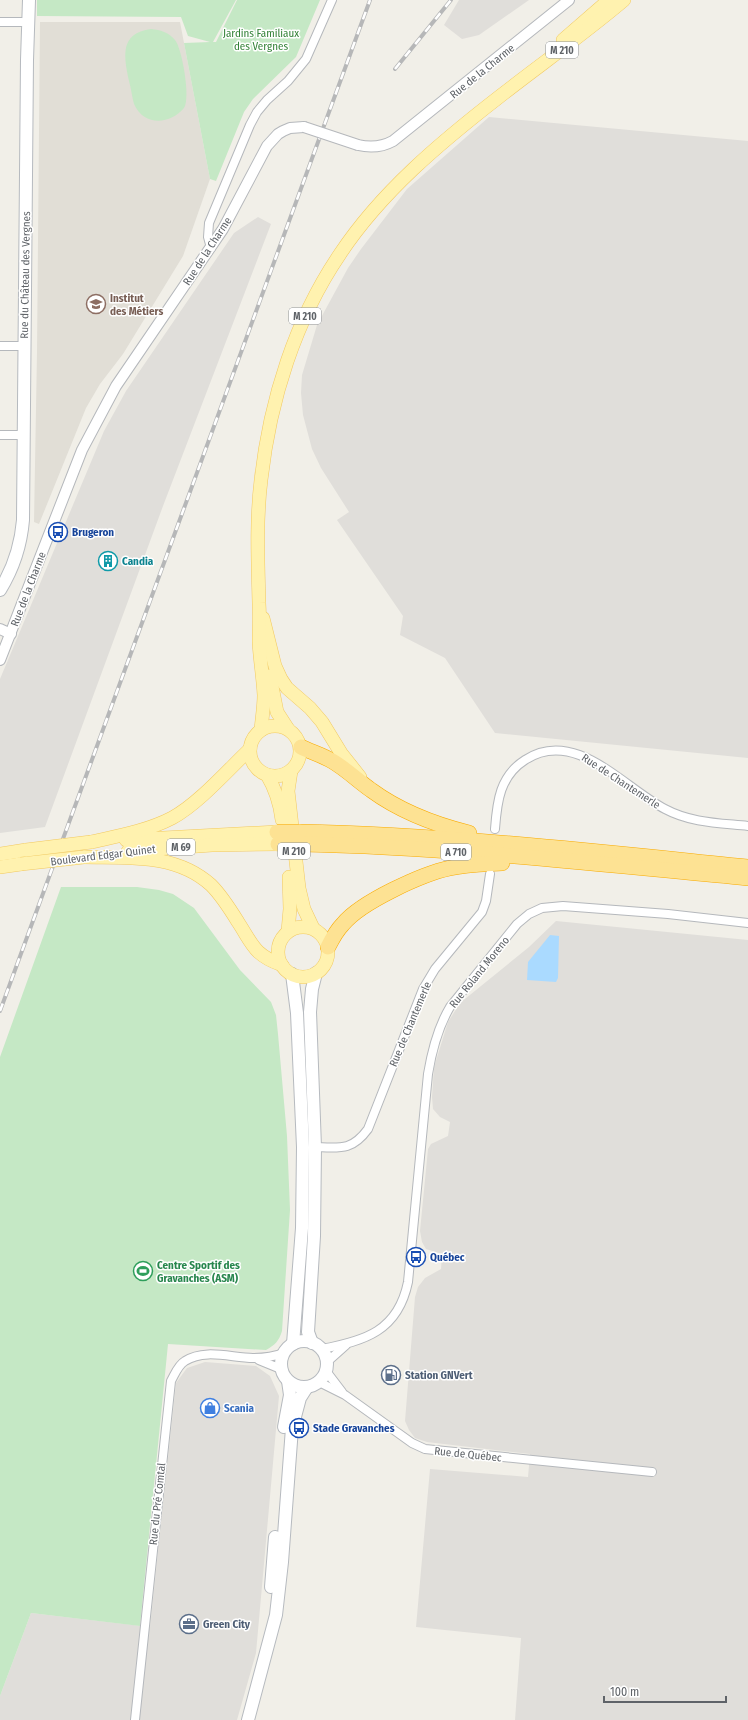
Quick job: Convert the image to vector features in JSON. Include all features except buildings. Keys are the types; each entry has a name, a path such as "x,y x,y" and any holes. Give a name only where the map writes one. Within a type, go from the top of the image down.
{"highway":[{"path":"300,747 313,754 330,759 396,807 419,818 444,827 523,845"},
{"name":"A 710","path":"278,838 419,836 748,867"},
{"name":"A 710","path":"300,838 748,878"},
{"path":"328,948 334,935 343,923 358,911 402,885 450,868 506,863 542,866 611,865"}],"main road":[{"name":"Rue du Château des Vergnes","path":"20,435 18,346 22,0"},
{"name":"Rue du Château des Vergnes","path":"0,590 10,571 17,550 29,0"},
{"name":"M 210","path":"261,730 264,696 259,644 260,605 258,524 261,480 267,442 282,379 300,328 316,291 340,252 383,200 438,148 499,97 609,0"},
{"name":"M 210","path":"499,97 593,26 624,0"},
{"name":"M 210","path":"260,605 277,712 288,728"},
{"path":"260,605 275,666 281,679 287,688 310,708 322,722 341,753 371,790"},
{"path":"274,725 288,728 298,740 300,747 299,760 291,771 284,775 275,777 267,775 254,765 250,757 250,749 255,735 261,730 274,725"},
{"path":"90,842 134,832 173,818 214,785 250,749"},
{"name":"M 210","path":"291,771 288,791 298,888 304,909 313,928"},
{"name":"M 210","path":"267,775 276,790 281,804 291,889 288,931"},
{"name":"M 69","path":"90,842 164,837 278,838"},
{"name":"Boulevard Edgar Quinet","path":"0,867 164,848 278,838"},
{"name":"Boulevard Edgar Quinet","path":"0,854 90,842"},
{"path":"84,857 163,860 181,866 195,873 211,885 222,898 257,952 267,960 282,965 292,974 300,977 316,973 326,962 328,948 325,939 313,928 304,926 296,927 288,931 283,936 277,951 282,965"},
{"path":"288,1381 294,1385 307,1387 320,1382 327,1367 317,1346 308,1332 314,1236 314,1146 310,1012 312,989 316,973"},
{"path":"292,974 297,1013 303,1146 302,1228 293,1344"},
{"path":"265,1658 283,1432 290,1395 288,1381 281,1369 282,1358 284,1353 293,1344 306,1341 317,1346"},
{"path":"248,1720 277,1608 292,1428 300,1398 307,1387"}],"street":[{"path":"211,248 208,237 209,223 250,125 267,100 288,81 306,59 332,0"},
{"name":"Rue de la Charme","path":"0,660 82,450 116,386 223,230 267,146 278,134 283,131 290,128 304,126 358,145 374,147 394,141 569,0"},
{"path":"0,22 22,22"},
{"path":"0,346 18,346"},
{"path":"0,435 20,435"},
{"path":"0,629 11,634"},
{"name":"Rue de Chantemerle","path":"495,829 497,802 505,781 512,770 532,756 557,750 580,754 643,797 666,810 706,822 748,826"},
{"name":"Rue de Chantemerle","path":"314,1146 336,1148 351,1145 361,1139 368,1129 423,989 435,969 482,912 486,901 490,874"},
{"name":"Rue Roland Moreno","path":"346,1345 384,1326 395,1316 403,1301 409,1277 428,1074 435,1041 450,1007 517,924 533,912 552,906 668,914 748,923"},
{"path":"317,1346 346,1345"},
{"path":"327,1367 346,1345"},
{"name":"Rue du Pré Comtal","path":"135,1720 171,1381 177,1368 184,1361 193,1357 214,1355 252,1358 272,1357 284,1353"},
{"name":"Rue du Pré Comtal","path":"252,1358 281,1369"},
{"name":"Rue de Québec","path":"327,1367 334,1383 345,1395"},
{"name":"Rue de Québec","path":"320,1382 345,1395 412,1443 425,1449 652,1472"}],"shaded area":[{"path":"459,0 529,0 479,35 462,39 444,25"},
{"name":"Institut des Métiers","path":"40,22 180,22 210,179 183,256 123,354 100,384 86,408 39,524 34,522"},
{"path":"489,117 748,141 748,758 495,733 445,658 400,635 403,616 337,520 349,512 321,468 312,449 303,415 301,393 302,375 317,325 348,268 407,189"},
{"path":"258,217 271,224 163,506 45,827 0,833 0,679 104,431 126,391 234,233"},
{"path":"556,921 748,940 748,1720 515,1720 521,1638 416,1627 430,1469 528,1477 530,1454 427,1442 415,1438 405,1421 415,1297 418,1287 425,1278 441,1269 442,1254 426,1249 422,1242 420,1231 428,1149 431,1144 448,1136 450,1122 440,1117 433,1109 432,1097 434,1067 448,1022 460,1003 529,947"},
{"path":"205,1362 256,1366 270,1376 279,1396 256,1653 237,1720 0,1720 0,1696 31,1613 150,1627 176,1383 187,1368"}],"green space":[{"name":"Jardins Familiaux des Vergnes","path":"37,0 236,0 213,42 216,42 237,0 320,0 296,57 253,99 244,112 216,181 210,179 184,43 210,42 188,36 181,17 37,16"},
{"path":"151,29 170,35 178,45 185,74 187,95 184,108 179,113 165,120 158,121 144,117 134,104 125,55 126,48 133,35 141,31"},
{"name":"Centre Sportif des Gravanches (ASM)","path":"61,887 137,887 159,890 173,894 194,908 240,970 271,1002 276,1015 278,1034 287,1136 290,1210 282,1331 276,1342 266,1350 168,1344 140,1626 31,1613 0,1696 0,1057"}],"water":[{"path":"550,935 559,936 558,978 556,982 527,980 528,962"}],"railway":[{"path":"0,1011 370,0"},
{"path":"395,69 451,0"}],"place":[{"name":"Institut des Métiers","path":"96,304"},
{"name":"Brugeron","path":"58,532"},
{"name":"Candia","path":"108,561"},
{"name":"Québec","path":"416,1257"},
{"name":"Centre Sportif des Gravanches (ASM)","path":"143,1271"},
{"name":"Station GNVert","path":"391,1375"},
{"name":"Scania","path":"210,1408"},
{"name":"Stade Gravanches","path":"299,1428"},
{"name":"Green City","path":"189,1624"}]}
